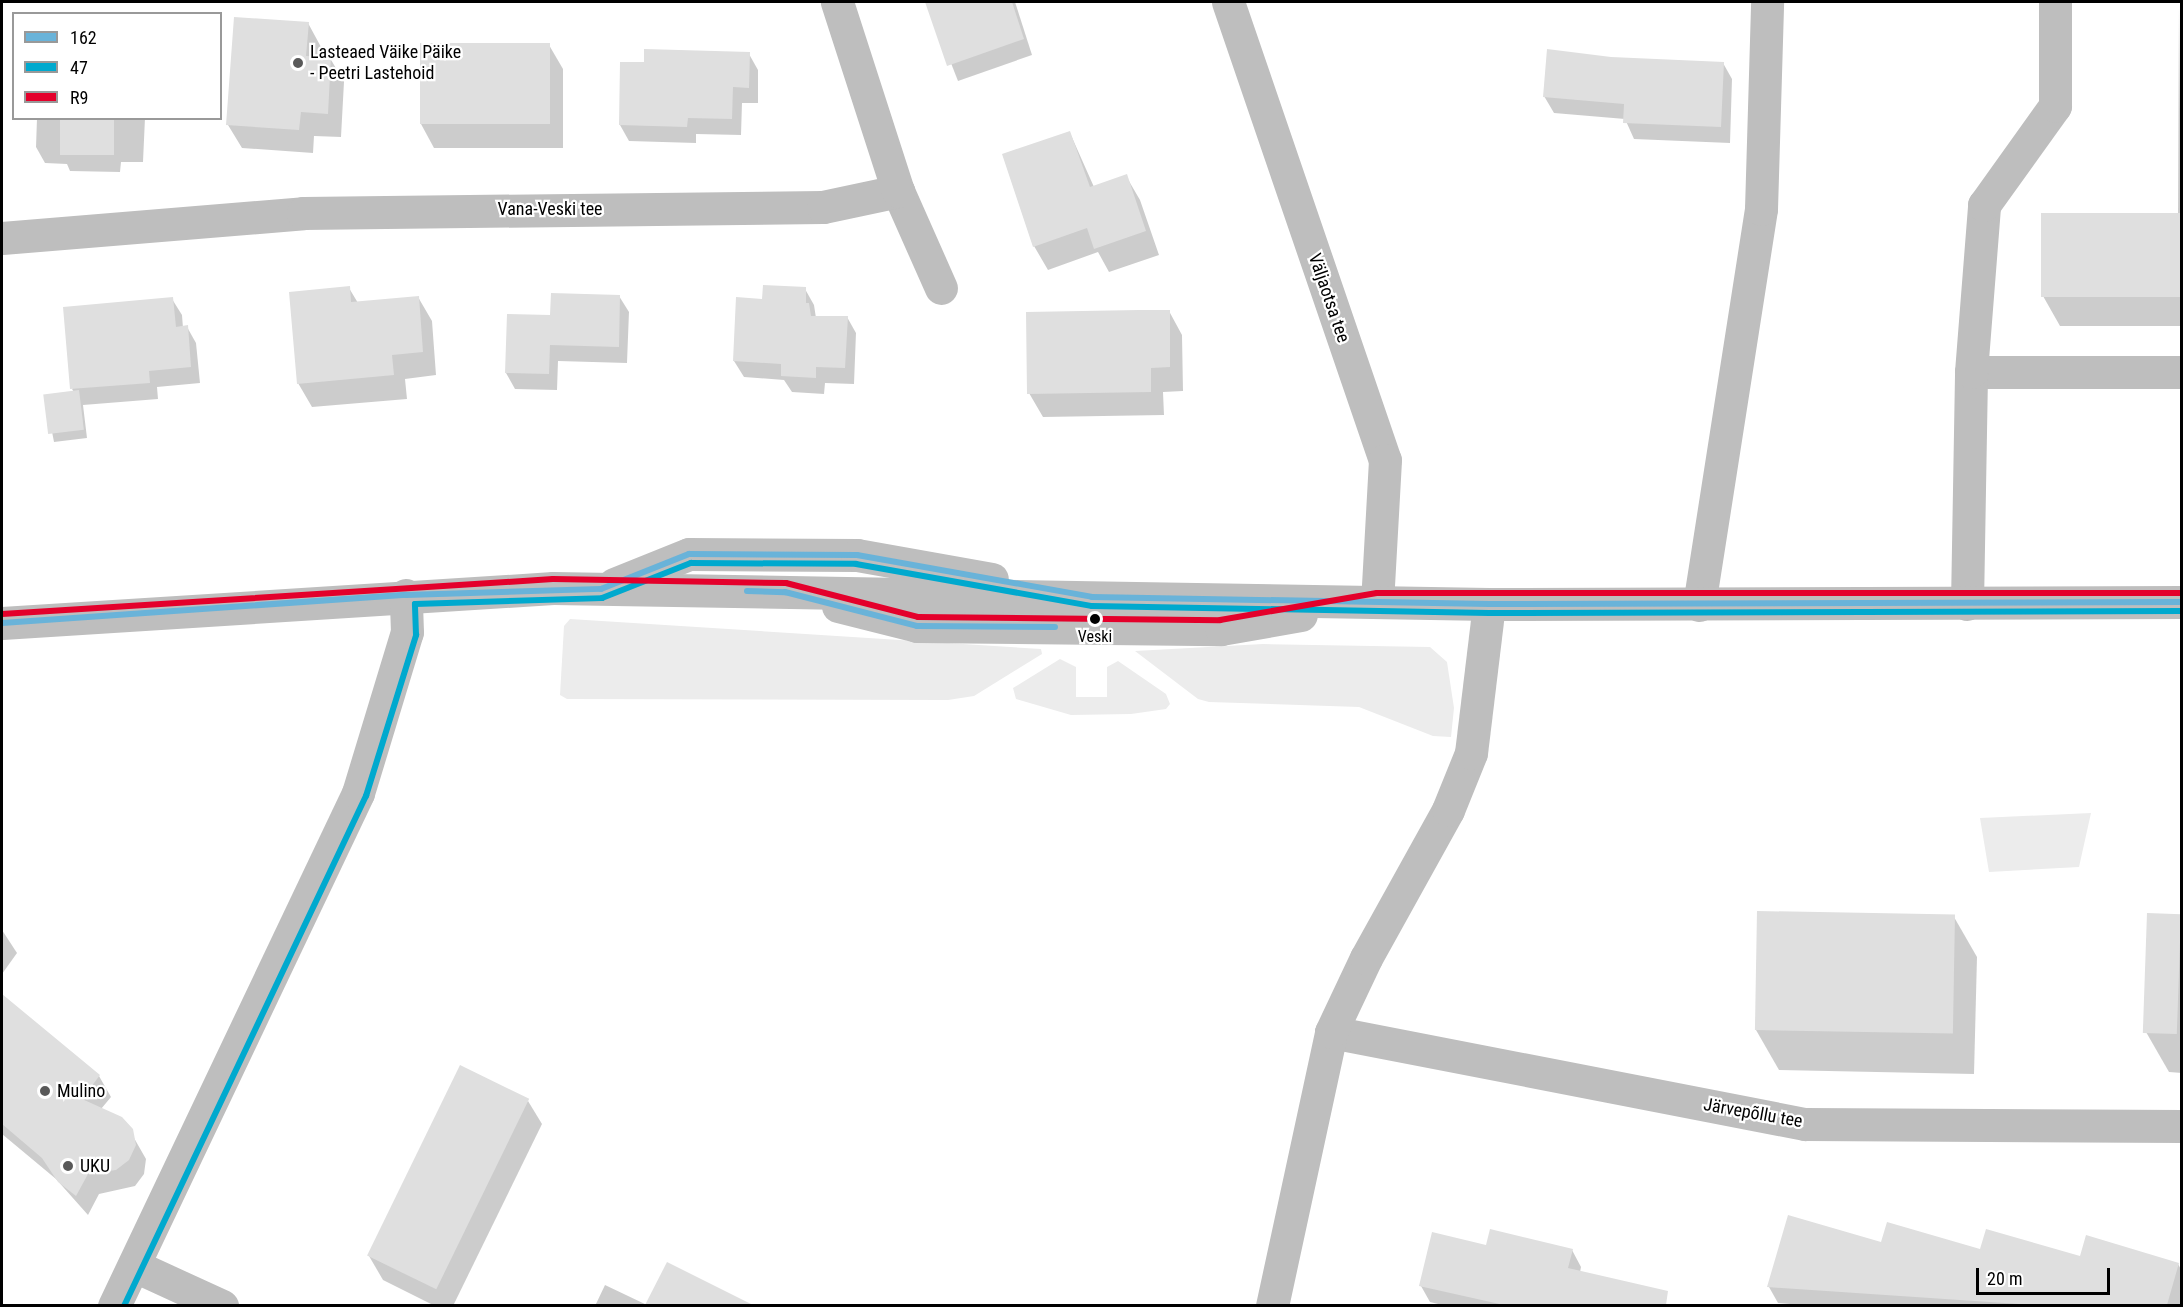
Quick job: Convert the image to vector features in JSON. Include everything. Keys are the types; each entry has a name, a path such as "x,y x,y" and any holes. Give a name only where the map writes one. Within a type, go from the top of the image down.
{"street":[{"path":"837,2 898,191 941,288"},
{"name":"Väljaotsa tee","path":"1228,2 1384,460 1377,602"},
{"path":"1699,605 1761,210 1767,2"},
{"path":"1967,604 1971,372 1984,205 2055,106 2055,2"},
{"name":"Vana-Veski tee","path":"2,238 303,213 823,207 898,191"},
{"path":"1971,372 2181,372"},
{"path":"601,589 689,554 857,555 1092,597"},
{"path":"2,623 406,595 601,589 1489,604 2181,602"},
{"path":"785,592 917,626 1221,629 1377,602"},
{"path":"114,1305 135,1266 358,794 407,632 406,595"},
{"path":"1272,1305 1331,1032 1366,958 1448,810 1471,753 1489,604"},
{"name":"Järvepõllu tee","path":"1331,1032 1805,1124 2181,1126"},
{"path":"135,1266 222,1305"}],"shaded area":[{"path":"570,619 1041,649 1042,654 974,696 948,700 567,699 560,695 564,626"},
{"path":"1263,644 1430,647 1447,662 1454,708 1451,737 1433,736 1359,707 1209,702 1198,699 1135,651"},
{"path":"1060,659 1076,667 1076,697 1107,697 1107,667 1118,661 1166,694 1170,704 1166,709 1131,714 1071,715 1016,699 1013,688"},
{"path":"2091,813 2079,867 1989,872 1980,818"}],"building":[{"path":"925,2 1012,2 1024,39 947,66"},
{"path":"234,17 309,22 306,56 331,57 328,114 301,112 299,130 226,125"},
{"path":"420,43 550,43 550,124 420,124"},
{"path":"644,49 750,52 749,88 733,87 732,119 688,118 687,127 619,125 620,62 644,62"},
{"path":"1547,49 1611,57 1724,62 1721,127 1623,123 1624,104 1543,97"},
{"path":"60,120 114,120 114,155 60,155"},
{"path":"1070,131 1090,187 1127,174 1146,231 1094,249 1087,228 1033,247 1002,154"},
{"path":"2041,213 2181,213 2181,297 2041,297"},
{"path":"763,285 806,287 806,303 809,303 811,316 848,316 845,368 816,367 816,378 781,376 781,364 733,361 736,297 762,299"},
{"path":"350,286 351,302 419,296 423,352 392,355 394,375 297,384 289,292"},
{"path":"551,293 620,295 619,347 550,345 549,374 505,373 507,314 550,315"},
{"path":"173,297 176,327 188,325 191,367 149,371 150,383 70,389 63,307"},
{"path":"1170,310 1170,367 1151,368 1151,392 1027,394 1026,312"},
{"path":"79,390 84,430 48,434 43,394"},
{"path":"1757,911 1955,914 1953,1033 1755,1030"},
{"path":"2147,913 2181,914 2177,1034 2143,1033"},
{"name":"Mulino","path":"2,994 100,1075 82,1099 122,1117 133,1129 136,1145 129,1160 116,1170 88,1174 76,1196 58,1182 42,1158 2,1124"},
{"path":"460,1065 529,1099 436,1289 367,1256"},
{"path":"1788,1215 1881,1242 1887,1222 1980,1249 1986,1229 2080,1256 2086,1235 2179,1263 2167,1305 2034,1305 1767,1287"},
{"path":"1490,1229 1573,1249 1568,1268 1668,1291 1666,1305 1504,1305 1419,1286 1432,1232 1486,1245"},
{"path":"667,1262 753,1305 645,1305"}],"transit line":[{"name":"162","path":"2,623 406,595 601,589 689,554 857,555 1092,597 1489,604 2182,602"},
{"name":"47","path":"124,1306 366,796 416,635 415,604 602,598 691,563 856,564 1092,606 1489,613 2182,611"},
{"name":"R9","path":"2,614 553,579 786,583 918,617 1220,620 1377,593 2182,593"},
{"name":"162","path":"747,591 785,592 917,626 1055,627"}],"place":[{"name":"Lasteaed Väike Päike - Peetri Lastehoid","path":"298,63"},
{"name":"Veski","path":"1095,619"},
{"name":"Mulino","path":"45,1091"},
{"name":"UKU","path":"68,1166"}]}
